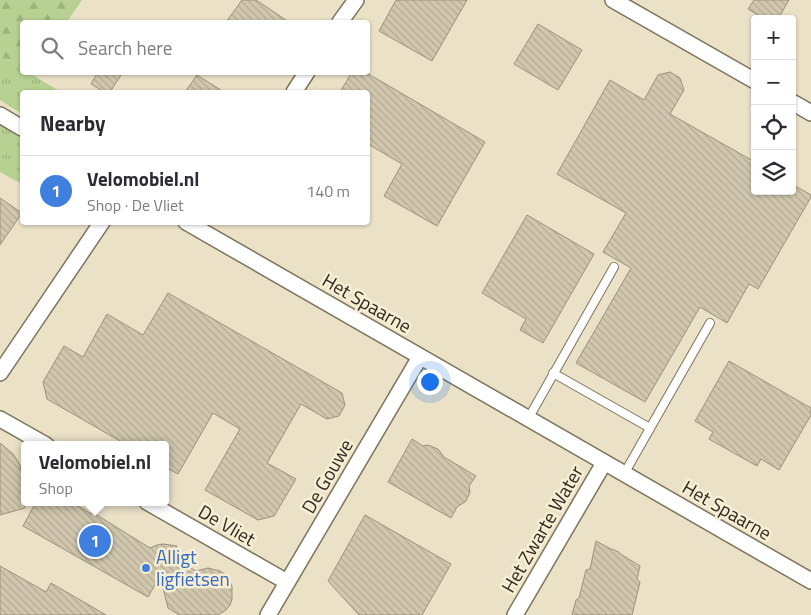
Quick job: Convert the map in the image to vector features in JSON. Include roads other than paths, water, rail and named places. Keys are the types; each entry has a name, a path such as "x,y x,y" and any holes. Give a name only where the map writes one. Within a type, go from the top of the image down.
{"street":[{"path":"341,20 356,0"},
{"path":"613,0 751,79"},
{"path":"295,90 305,75"},
{"path":"796,104 811,113"},
{"path":"0,115 20,127"},
{"path":"0,373 100,225"},
{"name":"Het Spaarne","path":"204,227 420,357 811,581"},
{"name":"De Gouwe","path":"268,615 420,357"},
{"path":"0,419 39,441"},
{"name":"Het Zwarte Water","path":"515,615 604,462"},
{"name":"De Vliet","path":"154,506 287,582"}],"lane":[{"path":"528,418 614,267"},
{"path":"624,474 710,322"},
{"path":"553,373 650,428"}],"place":[{"name":"Velomobiel.nl","path":"95,541"},
{"name":"Alligt ligfietsen","path":"146,568"}]}
